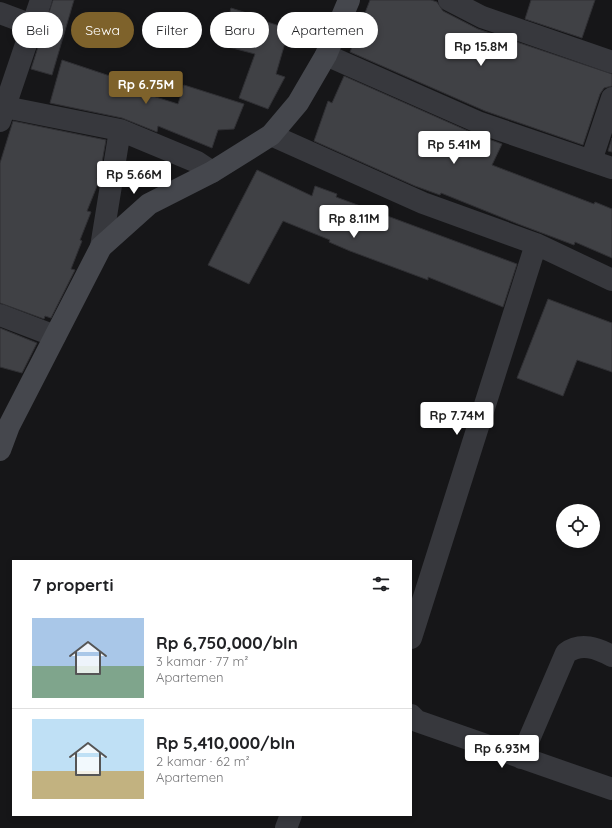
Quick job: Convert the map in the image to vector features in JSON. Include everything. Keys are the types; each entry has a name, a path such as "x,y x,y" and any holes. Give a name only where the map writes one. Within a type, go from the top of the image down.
{"street":[{"path":"37,12 41,0"},
{"path":"101,247 149,204 212,172 271,135 298,103 326,55 349,0"},
{"path":"449,0 482,17 612,62"},
{"path":"0,13 12,18"},
{"path":"24,48 1,112 120,130 197,162 212,172"},
{"path":"326,55 480,123 612,168"},
{"path":"591,161 612,98"},
{"path":"0,450 9,426 101,247 120,130"},
{"path":"271,135 422,203 536,244 612,280"},
{"path":"412,635 536,244"},
{"path":"0,314 55,336"},
{"path":"521,758 566,653 572,649 582,646 598,649 612,656"},
{"path":"412,716 417,721 612,789"},
{"path":"286,828 291,816"}],"building":[{"path":"53,0 74,0 63,38 63,12 49,12"},
{"path":"370,0 431,0 437,2 443,11 478,29 612,74 612,86 604,88 600,94 583,145 485,111 350,52 352,48 378,48 378,12 365,12"},
{"path":"531,0 595,0 582,38 525,19"},
{"path":"231,8 244,12 230,12"},
{"path":"269,23 277,25 277,48 284,48 276,74 285,77 268,109 239,98 255,54 232,48 269,48"},
{"path":"38,48 60,48 52,75 31,69"},
{"path":"62,60 138,87 137,91 178,104 184,85 244,104 234,129 218,130 212,148 158,126 157,132 122,118 50,103"},
{"path":"344,76 475,134 502,144 492,165 594,204 595,202 612,209 612,258 575,242 574,245 441,193 440,195 415,186 314,141 328,101 332,103"},
{"path":"13,121 106,140 101,168 97,179 99,181 87,211 91,212 71,269 75,270 51,318 45,316 44,319 0,303 0,163"},
{"path":"612,138 612,152 608,151"},
{"path":"257,170 312,196 315,186 337,194 336,197 517,264 503,307 428,277 428,280 350,251 329,242 330,240 283,221 249,284 208,265"},
{"path":"548,299 612,323 612,372 577,360 563,396 517,378"},
{"path":"0,328 37,343 22,373 0,367"}]}
